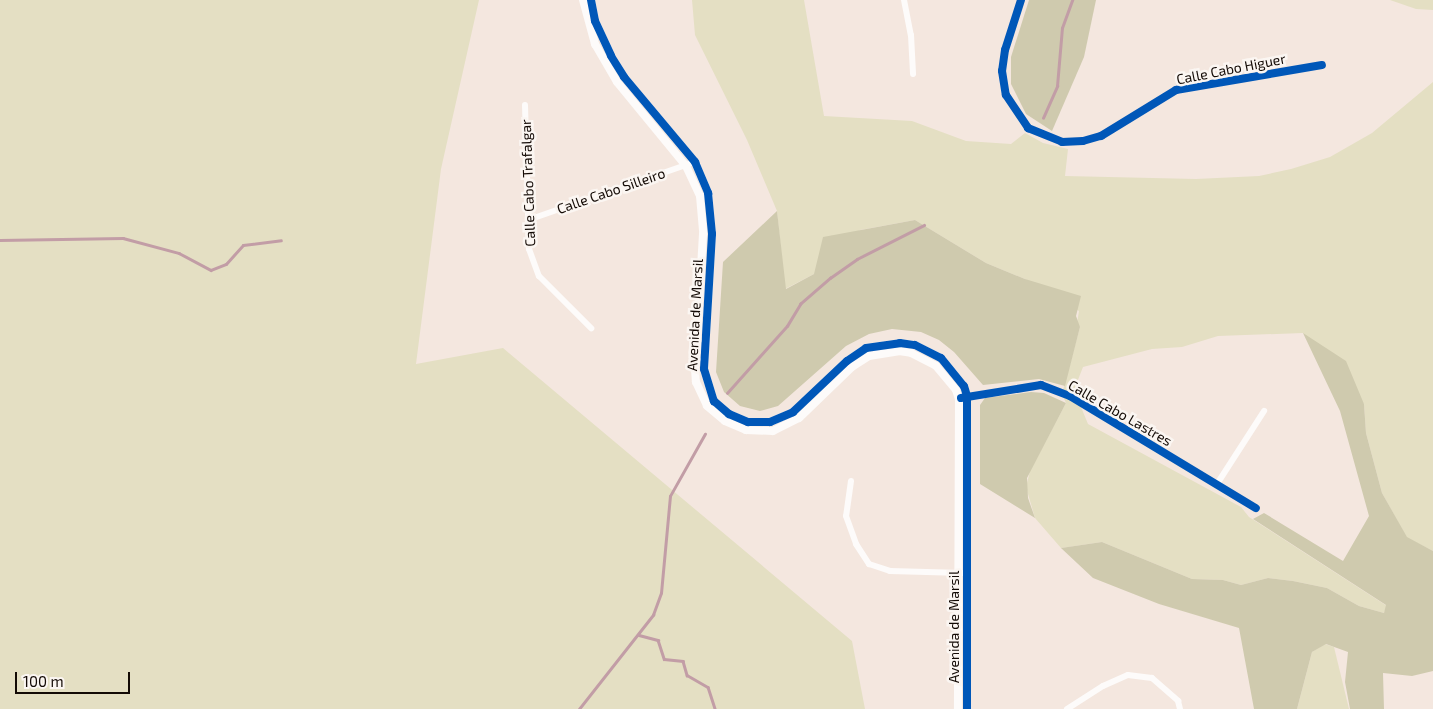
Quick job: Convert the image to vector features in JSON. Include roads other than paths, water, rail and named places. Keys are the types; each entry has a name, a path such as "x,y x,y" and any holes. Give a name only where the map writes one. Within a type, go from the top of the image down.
{"street":[{"name":"Avenida de Marsil","path":"582,0 595,44 617,82 686,166 700,196 703,214 695,369 702,398 716,414 746,430 773,431 788,426 852,367 869,356 899,351 918,356 936,366 949,380 959,398 958,709"},
{"name":"Avenida de Marsil","path":"591,0 603,40 624,77 694,162 708,193 712,214 704,369 709,392 721,408 748,422 770,422 783,418 860,352 885,344 900,342 915,345 941,358 955,374 967,396 967,709"},
{"path":"904,0 912,36 913,74"},
{"name":"Calle Cabo Higuer","path":"1021,0 1006,50 1002,71 1006,95 1028,128 1062,142 1082,141 1102,136 1176,90 1322,65"},
{"name":"Calle Cabo Trafalgar","path":"525,105 529,249 539,276 591,328"},
{"name":"Calle Cabo Silleiro","path":"528,220 694,162"},
{"name":"Calle Cabo Lastres","path":"959,398 1042,385 1070,396 1256,508"},
{"path":"1217,484 1264,411"},
{"path":"851,481 846,516 856,544 870,564 890,572 966,573"},
{"path":"1067,709 1103,686 1128,675 1152,678 1178,701 1180,709"}],"waterway":[{"path":"1043,118 1057,86 1062,28 1072,0"},
{"path":"727,393 787,326 800,304 830,278 857,259 924,225"},
{"path":"0,240 123,238 179,253 211,270 226,264 243,245 281,240"},
{"path":"579,709 653,615 661,593 670,496 705,434"},
{"path":"639,635 658,640 664,659 683,661 687,675 708,687 715,709"}]}
